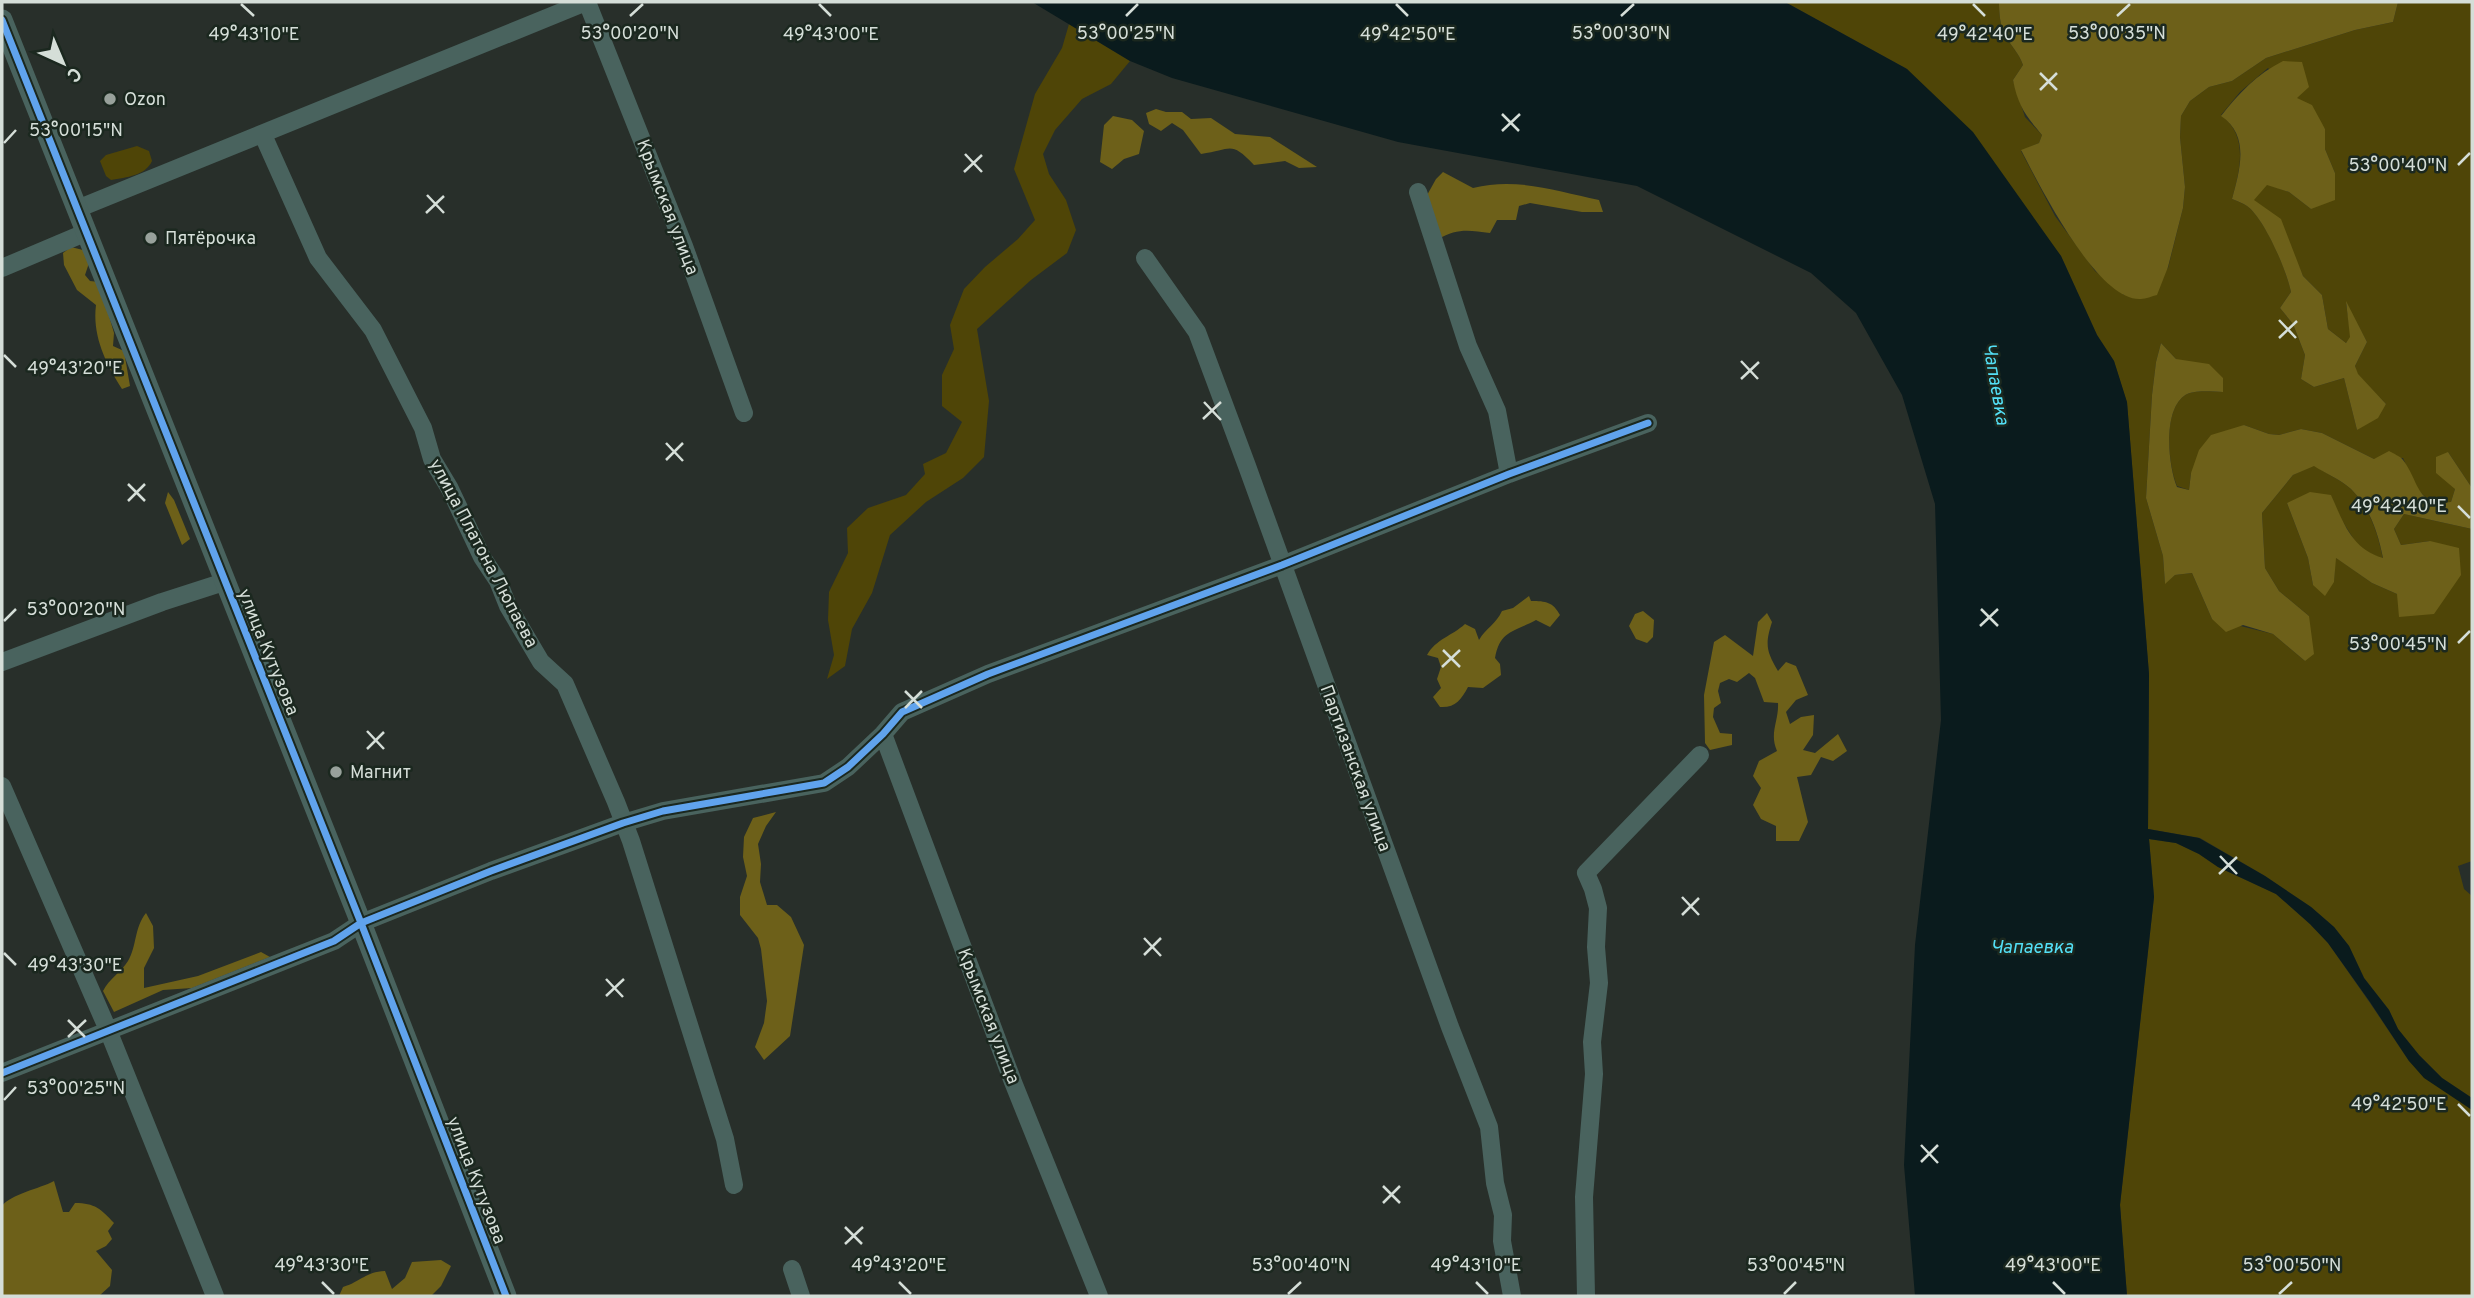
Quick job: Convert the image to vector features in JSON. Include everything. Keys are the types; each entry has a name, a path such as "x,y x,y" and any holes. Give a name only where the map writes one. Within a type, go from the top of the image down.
{"street":[{"path":"78,209 587,2"},
{"name":"Крымская улица","path":"587,2 684,246 744,413"},
{"name":"улица Кутузова","path":"2,20 361,923 506,1296"},
{"name":"улица Платона Люпаева","path":"263,135 318,258 373,330 411,400 432,459 450,489 482,557 498,581 508,606 541,662 565,684 631,841 722,1126 734,1185"},
{"path":"1418,192 1468,346 1497,411 1509,474"},
{"path":"2,268 87,232"},
{"name":"Партизанская улица","path":"1145,258 1196,332 1445,1015 1489,1127 1495,1182 1503,1215 1502,1241 1512,1296"},
{"path":"2,1073 334,941 361,923 491,870 622,823 663,811 824,783 848,767 902,712 988,674 1282,565 1509,474 1648,423"},
{"path":"2,662 162,602 224,582"},
{"name":"Крымская улица","path":"883,734 1013,1082 1099,1296"},
{"path":"1586,1296 1584,1197 1594,1074 1592,1042 1599,983 1596,947 1598,908 1586,873 1700,755"},
{"path":"2,786 108,1030 215,1296"},
{"path":"792,1269 801,1296"}],"shaded area":[{"path":"1785,2 1999,2 2003,31 2023,65 2013,80 2025,117 2042,135 2039,143 2021,151 2055,216 2095,271 2124,295 2168,268 2183,208 2185,187 2180,137 2181,116 2190,101 2209,87 2232,81 2266,58 2355,30 2393,22 2398,2 2472,2 2472,488 2448,452 2455,489 2451,502 2440,502 2425,496 2419,490 2403,458 2374,459 2322,433 2301,429 2279,435 2269,434 2244,425 2191,473 2189,490 2177,486 2171,465 2169,439 2177,403 2193,392 2223,392 2176,359 2161,343 2152,395 2146,498 2163,556 2165,583 2175,575 2192,573 2212,619 2273,634 2305,661 2309,616 2279,591 2265,568 2262,513 2293,475 2314,465 2351,489 2358,496 2372,522 2383,559 2360,549 2341,519 2331,496 2287,503 2308,558 2313,585 2334,582 2335,557 2372,583 2397,594 2430,541 2401,545 2394,529 2404,514 2472,529 2472,861 2458,866 2464,889 2472,896 2472,1098 2442,1078 2419,1055 2364,978 2349,946 2334,927 2311,907 2200,838 2148,829 2149,674 2127,403 2114,361 2097,335 2061,256 1907,69","holes":["2268,68 2325,129 2325,149 2335,173 2311,209 2289,192 2267,184 2253,200 2294,256 2303,276 2322,295 2328,329 2346,343 2351,337 2346,303 2367,342 2355,366 2357,374 2386,404 2357,430 2344,378 2314,387 2301,379 2305,355 2293,324 2280,308 2291,292 2289,283 2261,222 2247,206 2232,199 2238,177 2239,143 2230,123 2221,115 2240,92"]},
{"path":"1999,2 2398,2 2393,22 2355,30 2266,58 2232,81 2209,87 2190,101 2181,116 2180,137 2185,187 2183,208 2168,267 2157,295 2141,299 2124,295 2106,282 2088,262 2055,213 2021,150 2039,143 2042,135 2017,97 2013,80 2023,65 2003,31"},
{"path":"1069,24 1130,61 1111,84 1082,99 1055,130 1043,154 1049,174 1066,200 1076,230 1067,253 1031,280 977,329 989,401 984,457 963,478 926,502 890,535 872,593 852,629 845,666 827,679 834,655 828,620 829,592 848,553 847,528 868,508 906,495 925,474 923,464 946,453 962,422 942,406 942,375 954,349 950,325 964,289 1035,220 1014,169 1035,94 1062,48"},
{"path":"2283,61 2302,62 2309,87 2297,98 2312,105 2325,129 2325,149 2335,173 2335,200 2311,209 2289,192 2267,185 2254,200 2281,219 2303,276 2322,295 2328,329 2346,343 2350,337 2346,301 2367,342 2355,366 2358,374 2386,404 2378,418 2357,430 2344,378 2314,387 2301,379 2305,355 2293,324 2280,308 2291,292 2285,271 2254,212 2232,199 2240,165 2239,143 2230,124 2221,116 2249,85"},
{"path":"1156,109 1182,112 1191,119 1211,118 1235,134 1270,137 1317,167 1299,168 1285,161 1254,165 1235,149 1201,154 1183,130 1172,123 1161,131 1149,124 1146,113"},
{"path":"1113,116 1132,120 1144,131 1139,154 1124,159 1112,169 1100,162 1104,125"},
{"path":"137,146 149,151 152,161 145,170 111,180 106,176 100,161 106,155"},
{"path":"1443,172 1473,188 1521,185 1599,200 1603,212 1582,212 1530,203 1519,206 1516,220 1497,220 1490,233 1463,231 1438,239 1426,197"},
{"path":"71,247 83,250 89,263 85,275 90,281 99,282 114,333 113,346 124,351 130,386 122,389 111,370 98,339 96,305 77,290 64,265 63,253"},
{"path":"2161,343 2176,359 2209,364 2223,378 2223,392 2193,392 2177,403 2169,439 2171,466 2177,487 2189,490 2191,473 2199,450 2211,435 2244,425 2269,434 2279,435 2301,429 2322,433 2374,459 2389,451 2403,460 2424,496 2439,502 2451,502 2455,489 2436,473 2436,457 2448,452 2472,488 2472,529 2404,514 2394,529 2401,545 2430,541 2459,548 2461,575 2434,614 2399,617 2397,594 2372,583 2336,558 2334,582 2325,596 2313,585 2308,558 2287,503 2310,492 2331,495 2356,542 2372,554 2383,558 2372,521 2358,496 2343,483 2314,466 2293,475 2262,513 2265,568 2279,591 2309,616 2314,654 2305,661 2273,634 2243,625 2226,632 2212,619 2192,573 2175,575 2165,584 2163,556 2146,498 2152,395"},
{"path":"168,492 190,539 182,545 165,503"},
{"path":"1529,596 1531,601 1552,605 1560,615 1550,627 1536,620 1509,633 1500,642 1495,658 1500,664 1501,675 1483,688 1468,687 1457,702 1440,707 1433,697 1441,688 1437,679 1441,667 1438,658 1427,655 1431,650 1465,624 1475,629 1479,640 1502,611 1513,608"},
{"path":"1643,611 1654,620 1653,637 1647,643 1636,639 1629,626 1635,614"},
{"path":"1767,613 1772,622 1768,647 1774,664 1778,671 1786,662 1796,666 1808,695 1796,700 1786,712 1790,724 1801,717 1814,715 1813,735 1803,750 1815,753 1838,734 1847,751 1833,761 1821,757 1811,775 1797,777 1808,822 1799,841 1776,841 1776,826 1761,819 1753,805 1761,788 1753,776 1759,761 1777,751 1774,733 1778,703 1764,702 1755,678 1749,673 1737,682 1729,679 1720,683 1718,691 1721,703 1714,708 1713,717 1720,733 1732,734 1732,745 1710,750 1705,743 1704,695 1714,642 1725,635 1753,656 1758,622"},
{"path":"776,812 758,844 760,882 767,905 777,905 791,917 804,945 790,1036 764,1060 755,1047 764,1023 767,1001 761,949 758,938 740,915 740,897 747,876 743,857 744,837 753,818"},
{"path":"2149,839 2176,843 2218,867 2276,894 2328,943 2409,1061 2472,1110 2472,1296 2127,1296 2120,1205 2154,897"},
{"path":"146,913 153,926 154,948 144,968 144,988 198,976 261,952 270,957 192,988 163,990 114,1012 103,991 128,961 139,925"},
{"path":"54,1181 63,1212 69,1212 75,1203 88,1204 114,1223 108,1231 112,1239 96,1251 112,1270 110,1286 99,1296 2,1296 2,1206 18,1195"},
{"path":"441,1260 451,1266 441,1286 431,1296 339,1296 343,1287 368,1275 385,1271 392,1289 405,1278 412,1262"}],"water":[{"name":"Чапаевка","path":"1032,2 1785,2 1907,69 1973,132 2061,256 2097,335 2114,361 2127,402 2149,674 2148,829 2199,838 2265,876 2311,907 2334,927 2349,946 2364,978 2389,1010 2398,1029 2442,1078 2472,1098 2472,1110 2424,1078 2409,1061 2328,943 2276,894 2218,867 2176,843 2149,839 2154,897 2120,1205 2127,1296 1915,1296 1904,1165 1915,945 1941,720 1935,504 1902,395 1856,313 1811,273 1637,186 1398,142 1172,78 1130,61"}],"cycle path":[{"path":"2,20 361,923 506,1296"},
{"path":"2,1073 334,941 361,923 491,871 623,823 663,811 824,783 848,767 902,712 988,674 1282,565 1509,474 1648,423"}],"place":[{"name":"Ozon","path":"110,99"},
{"name":"Пятёрочка","path":"151,238"},
{"name":"Магнит","path":"336,772"}]}
